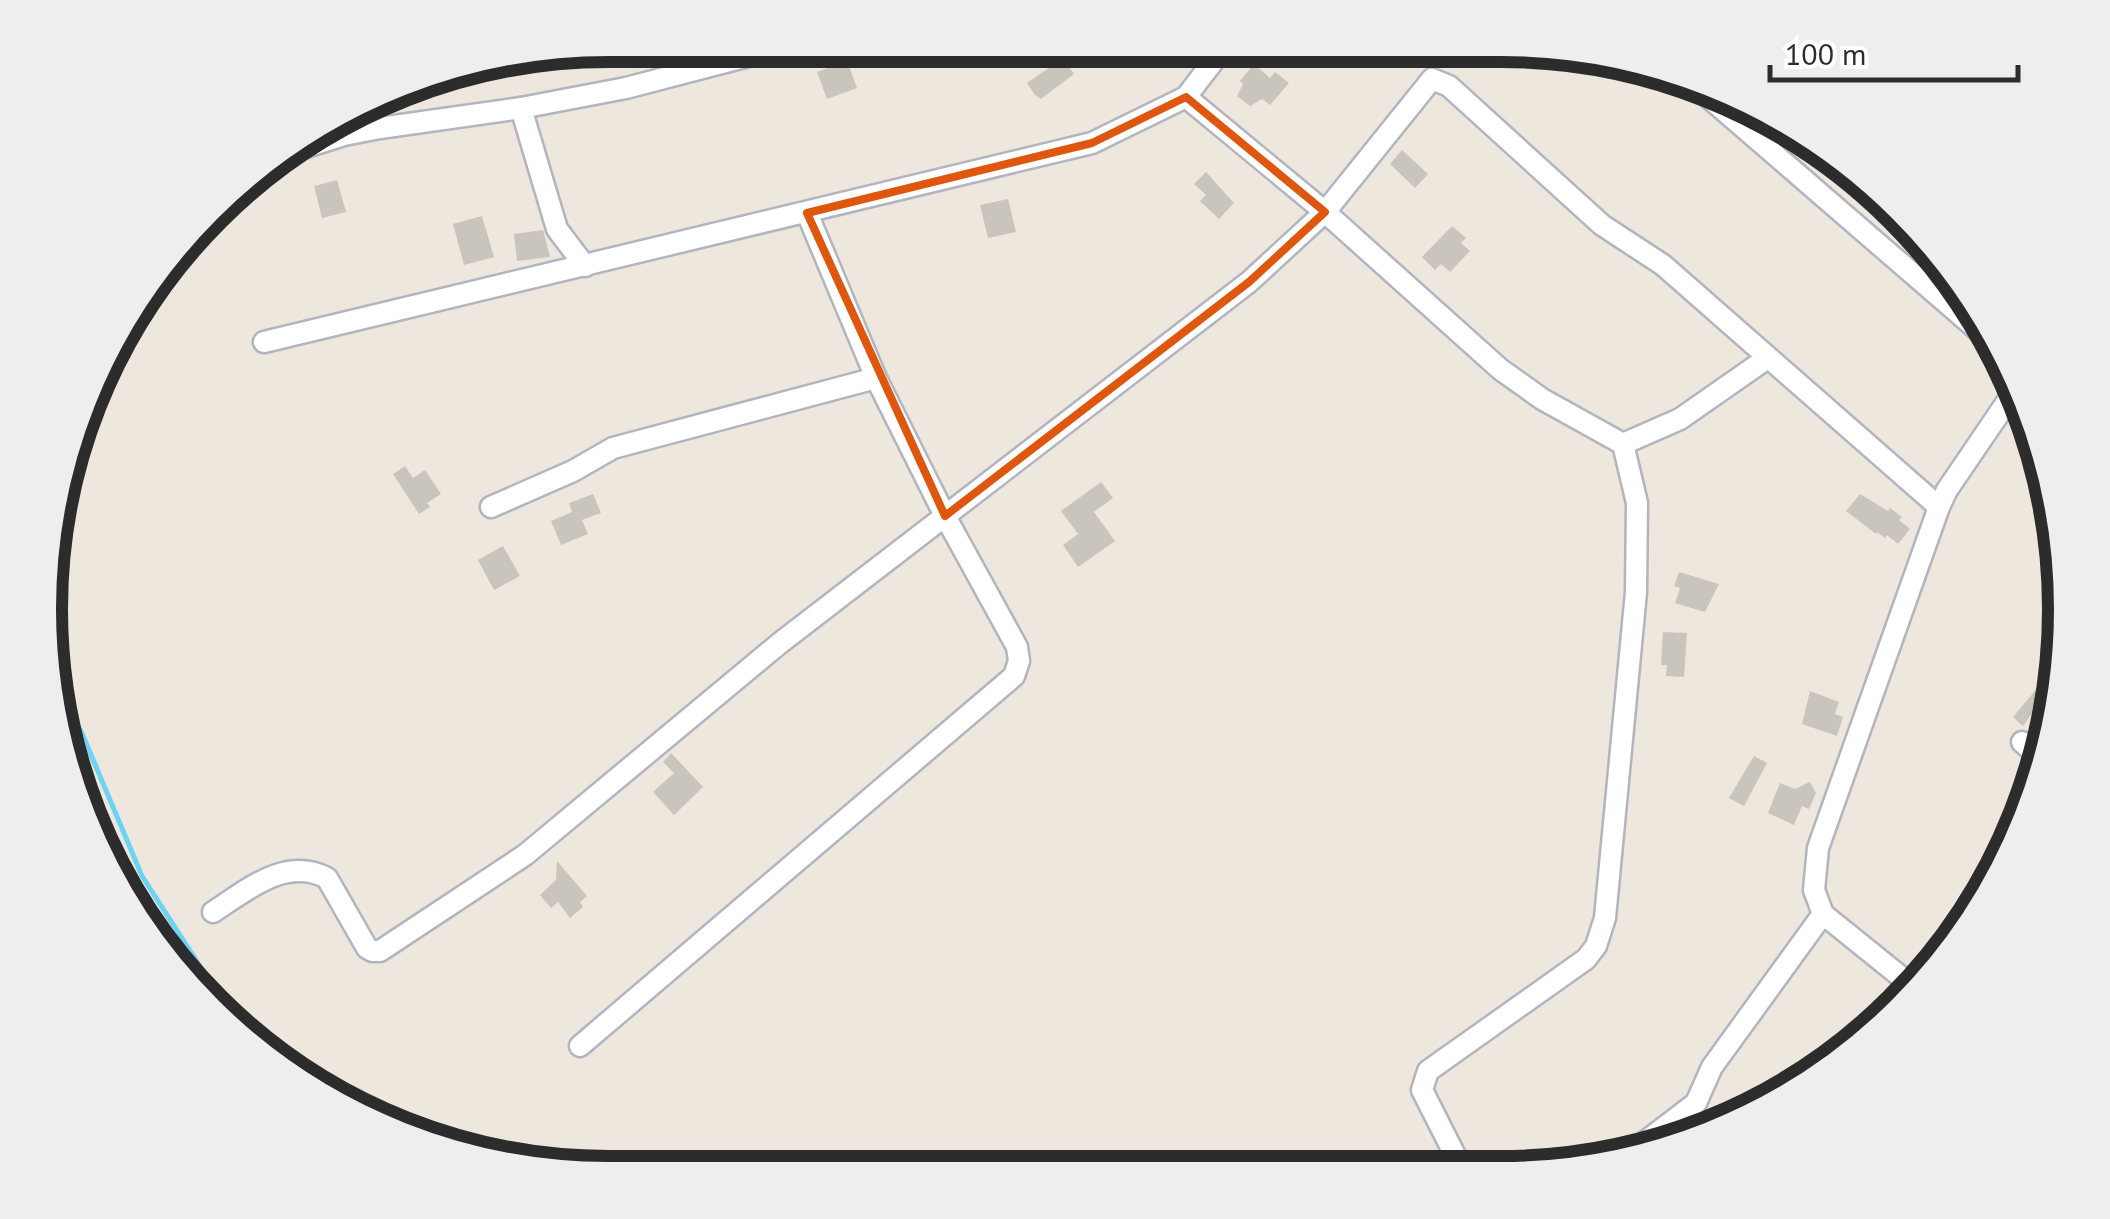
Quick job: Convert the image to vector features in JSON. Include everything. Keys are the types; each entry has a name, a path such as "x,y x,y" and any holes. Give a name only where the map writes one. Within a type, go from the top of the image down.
{"street":[{"path":"331,139 626,88 726,62"},
{"path":"264,342 1092,143 1186,97 1213,62"},
{"path":"212,912 279,872 319,874 327,878 372,952 525,855 780,642 1248,282 1325,212 1432,79 1448,86 1602,226 1663,264 1766,359 1939,507"},
{"path":"1186,97 1325,212 1522,387 1623,444 1637,503 1636,592 1605,918 1596,946 1586,958 1422,1079 1422,1090 1455,1156"},
{"path":"521,108 556,229 585,266"},
{"path":"1728,112 1960,313"},
{"path":"580,1046 1014,676 1020,660 876,378 806,212"},
{"path":"1623,444 1680,418 1766,359"},
{"path":"491,506 573,471 613,448 876,378"},
{"path":"1903,979 1823,914 1814,890 1818,848 1939,507 2007,403"},
{"path":"2022,742 2030,749"},
{"path":"1661,1132 1696,1103 1712,1067 1823,914"}],"highlighted area":[{"path":"1186,97 1325,212 1249,282 945,516 807,213 1092,143"}],"building":[{"path":"847,62 857,88 827,99 817,72"},
{"path":"1057,62 1066,62 1074,74 1041,99 1027,83"},
{"path":"1254,64 1270,78 1275,72 1289,83 1270,105 1262,99 1250,106 1237,96 1243,84 1240,81"},
{"path":"1402,150 1428,174 1415,188 1390,164"},
{"path":"1206,172 1234,203 1219,219 1200,201 1206,195 1194,184"},
{"path":"337,180 346,212 322,218 314,186"},
{"path":"1008,199 1016,232 988,238 980,205"},
{"path":"482,216 494,257 464,265 453,224"},
{"path":"1452,226 1466,238 1461,243 1470,251 1450,272 1441,264 1435,270 1422,257"},
{"path":"543,230 550,257 517,261 514,234"},
{"path":"405,466 413,478 425,470 441,494 419,514 393,474"},
{"path":"1101,482 1113,498 1094,512 1115,541 1078,567 1063,545 1078,534 1061,511"},
{"path":"593,494 601,513 582,520 588,534 561,545 551,521 572,512 569,503"},
{"path":"1860,494 1902,517 1899,520 1910,529 1898,544 1887,535 1885,538 1876,534 1846,511"},
{"path":"503,546 520,576 494,590 478,560"},
{"path":"1679,572 1719,584 1705,612 1675,603 1680,588 1674,586"},
{"path":"1663,632 1687,633 1684,677 1666,676 1667,665 1661,665"},
{"path":"2043,681 2039,703 2023,726 2013,717"},
{"path":"1810,691 1839,702 1835,714 1843,717 1837,736 1802,724"},
{"path":"671,753 703,787 674,815 653,792 674,773 663,762"},
{"path":"1754,756 1767,763 1744,806 1729,798"},
{"path":"1810,782 1816,793 1809,809 1802,806 1794,825 1768,813 1780,783 1795,789"},
{"path":"557,861 587,896 580,902 583,907 570,918 558,902 551,908 540,895 556,880"}],"waterway":[{"path":"74,720 142,876 211,984"}]}
